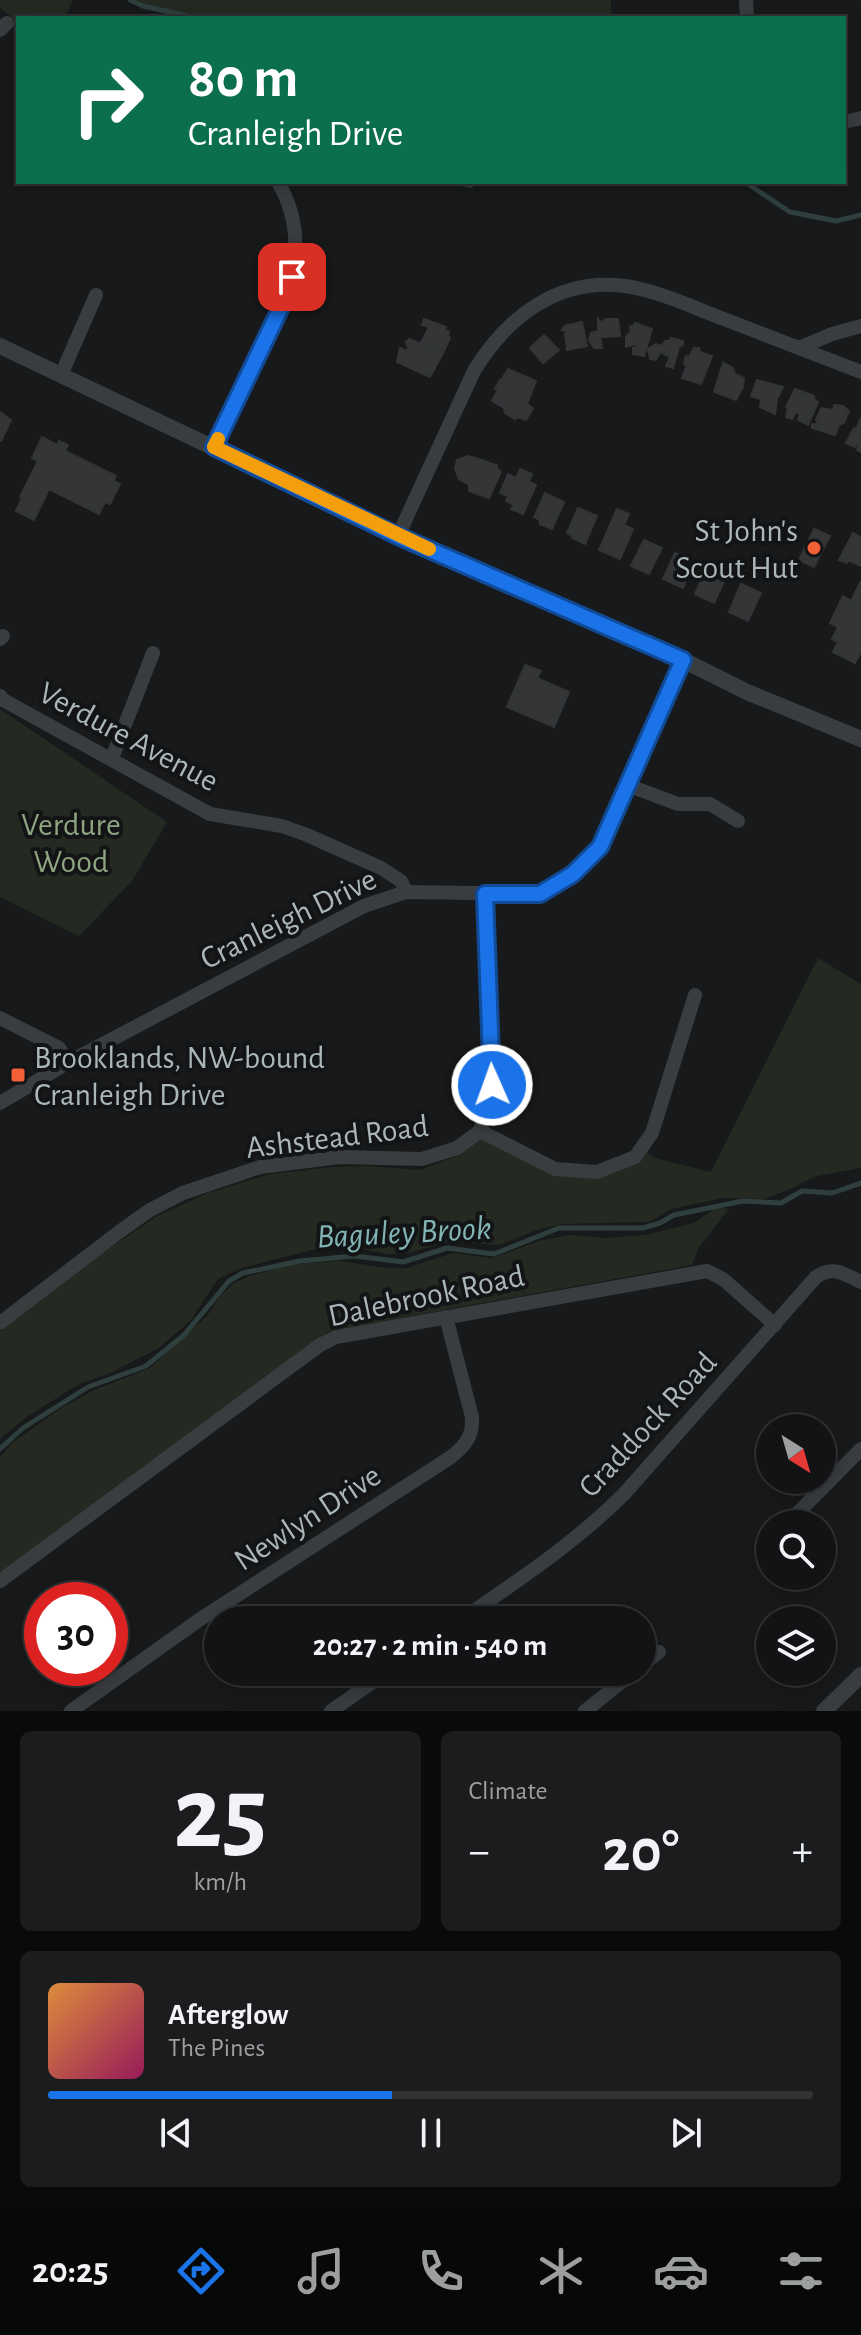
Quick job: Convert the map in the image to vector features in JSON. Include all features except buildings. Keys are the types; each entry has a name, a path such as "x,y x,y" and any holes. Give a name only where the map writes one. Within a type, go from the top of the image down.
{"street":[{"path":"214,447 283,303 292,277 295,227 279,184"},
{"path":"398,536 474,371 511,322 541,301 599,285 626,286 667,297 861,372"},
{"path":"61,375 96,295"},
{"path":"799,348 861,326"},
{"path":"0,346 398,536 683,660 747,692 861,739"},
{"path":"112,758 153,653"},
{"name":"Cranleigh Drive","path":"0,1103 69,1062 364,906 406,892 540,894 573,874 600,847 683,660"},
{"name":"Verdure Avenue","path":"0,696 210,814 282,826 381,868 401,881 406,892"},
{"path":"627,785 678,804 710,804 738,821"},
{"path":"485,894 492,1085 480,1131 555,1169 597,1172 635,1157 652,1133 695,995"},
{"path":"0,1018 59,1048 69,1062"},
{"name":"Ashstead Road","path":"0,1323 119,1232 150,1210 183,1193 260,1167 340,1157 422,1159 457,1148 480,1131"},
{"name":"Craddock Road","path":"481,1606 600,1518 816,1277 834,1269 861,1282"},
{"name":"Dalebrook Road","path":"0,1581 320,1345 336,1337 707,1271 723,1279 775,1325"},
{"name":"Newlyn Drive","path":"71,1711 187,1628 462,1447 469,1439 472,1417 446,1317"},
{"path":"801,1510 861,1449"},
{"path":"824,1711 861,1675"},
{"path":"331,1711 367,1686"},
{"path":"585,1711 616,1686"}],"green space":[{"path":"0,0 73,0 66,16 16,16 16,21 0,8"},
{"path":"130,0 611,0 611,16 188,16"},
{"name":"Verdure Wood","path":"0,709 167,822 132,881 79,936 0,897"},
{"path":"818,958 861,984 861,1168 816,1176 763,1199 723,1198 671,1209 650,1222 561,1224 500,1245 449,1242 408,1253 386,1254 343,1245 241,1268 218,1279 190,1321 159,1348 108,1374 79,1384 25,1418 0,1439 0,1332 104,1252 157,1216 208,1193 270,1174 333,1167 420,1170 459,1155 481,1136 585,1178 617,1172 645,1151 654,1158 711,1172"},
{"path":"717,1207 729,1209 699,1247 692,1265 329,1331 0,1575 0,1457 13,1442 63,1407 94,1390 150,1368 207,1316 221,1295 234,1283 292,1264 341,1261 407,1268 453,1253 492,1258 542,1240 571,1235 606,1238 645,1235 694,1223"}],"waterway":[{"path":"130,0 188,16"},
{"path":"464,184 472,184"},
{"path":"748,184 790,212 836,221 861,215"},
{"name":"Baguley Brook","path":"0,1449 23,1428 88,1387 146,1366 184,1335 229,1281 243,1273 300,1261 355,1256 403,1262 447,1248 494,1254 559,1228 643,1228 674,1215 743,1201 781,1203 802,1191 832,1193 861,1183"}],"slow traffic":[{"path":"218,439 214,447 429,549"}],"place":[{"name":"St John's Scout Hut","path":"814,548"},
{"name":"Brooklands, NW-bound Cranleigh Drive","path":"18,1075"}],"route":[{"path":"292,277 283,303 214,447 398,536 683,660 600,847 573,874 540,894 485,894 492,1085"}]}
